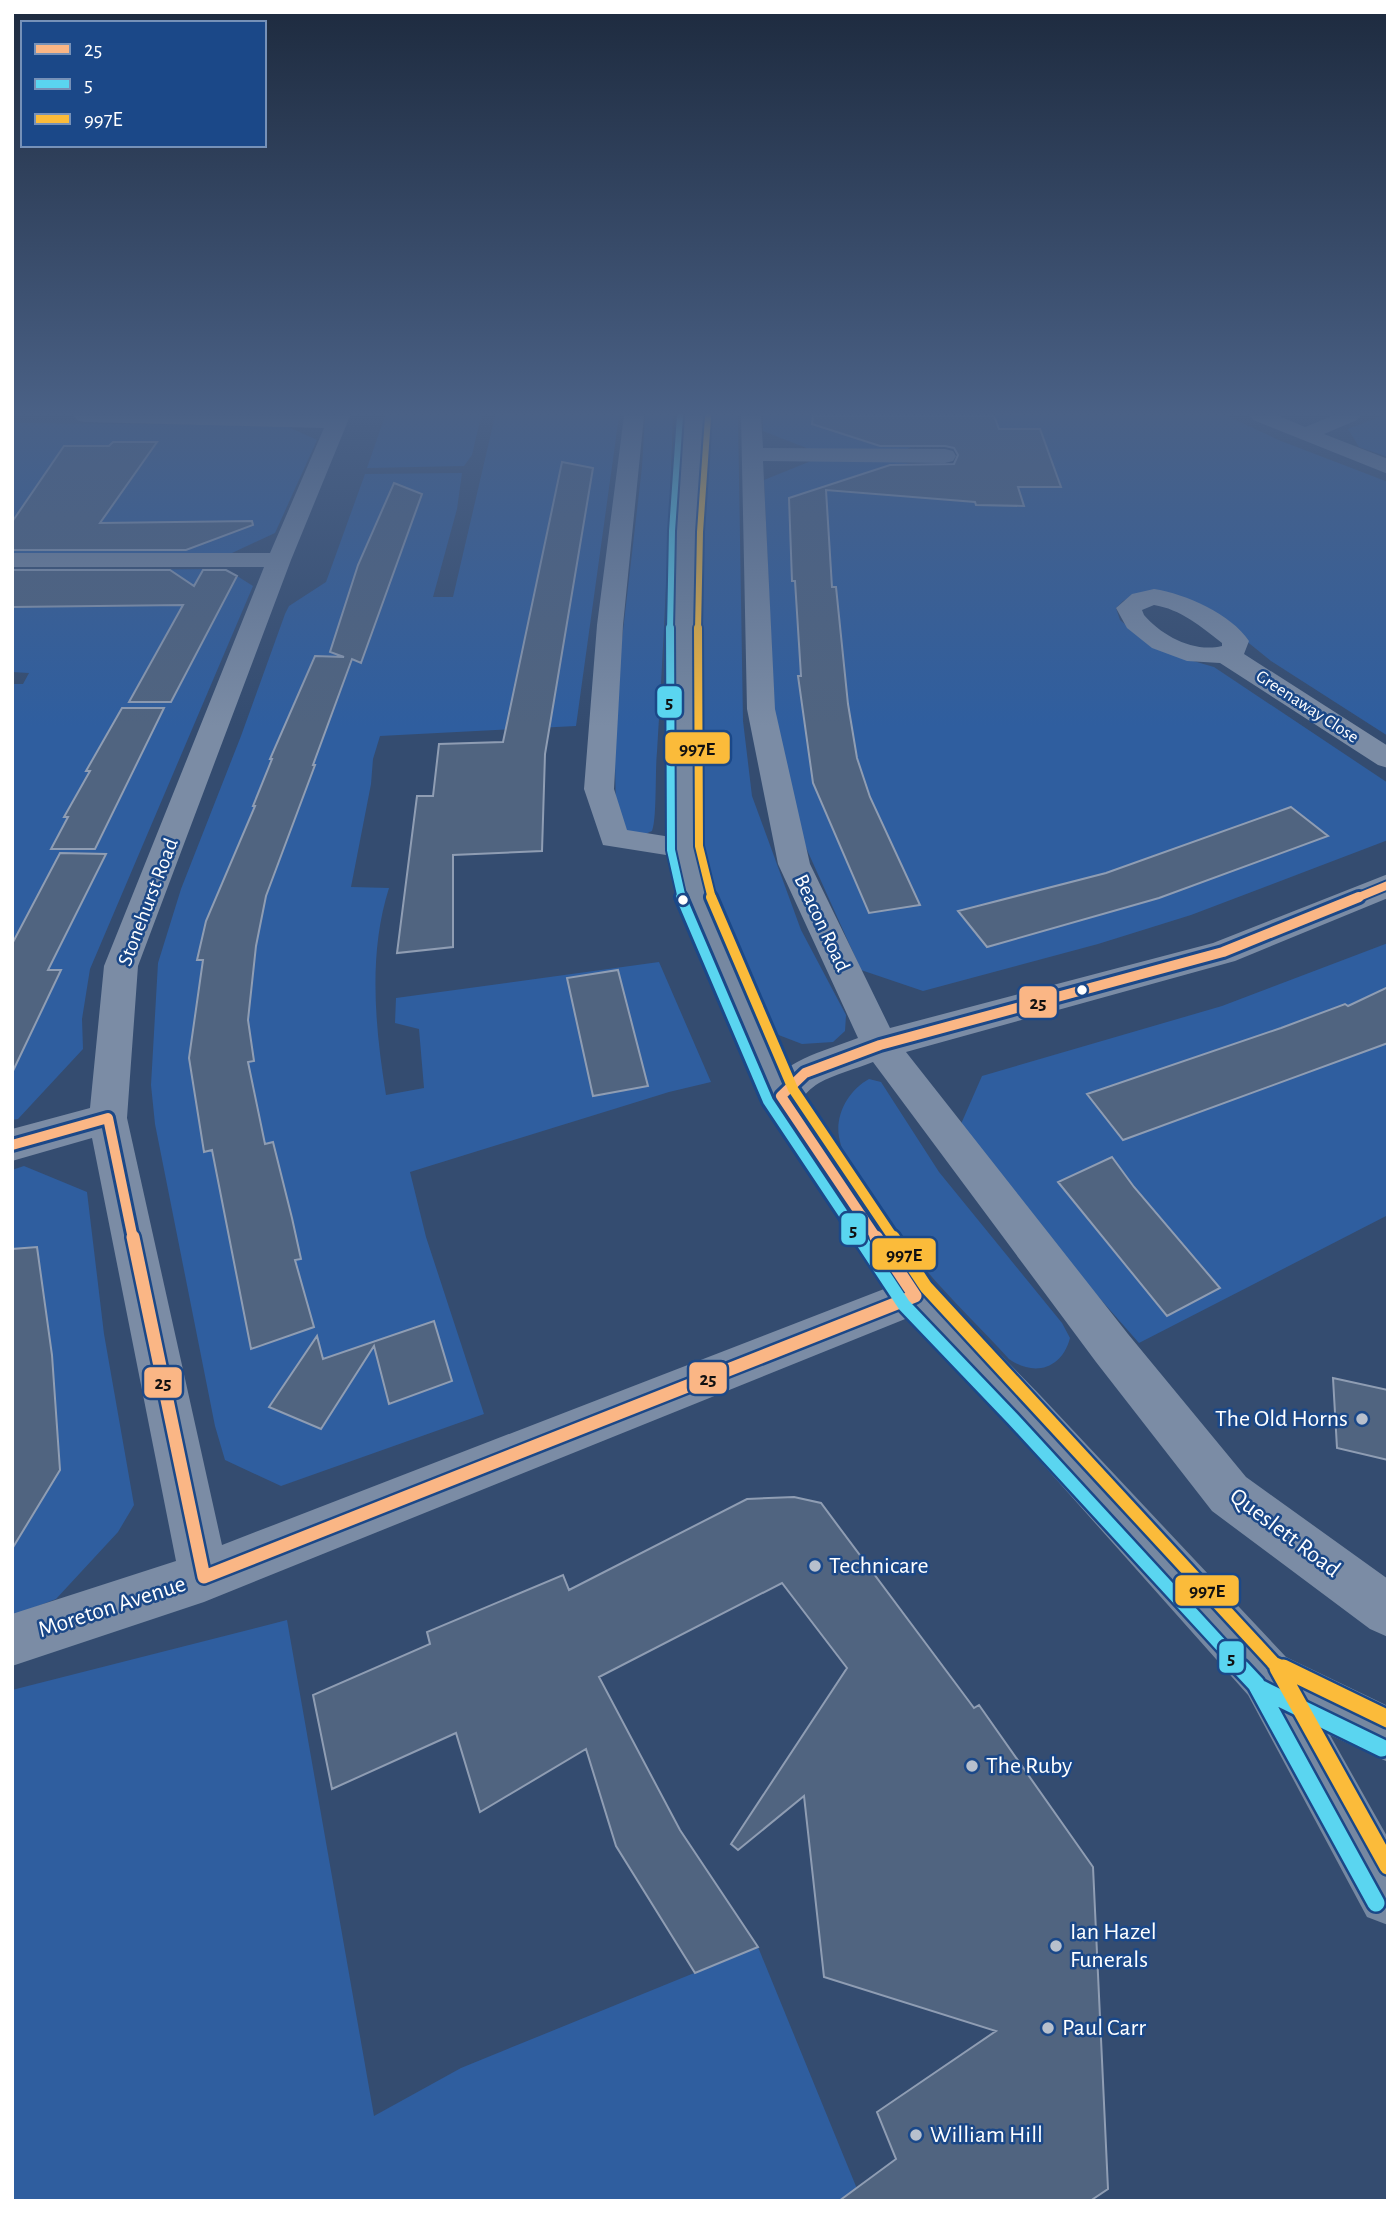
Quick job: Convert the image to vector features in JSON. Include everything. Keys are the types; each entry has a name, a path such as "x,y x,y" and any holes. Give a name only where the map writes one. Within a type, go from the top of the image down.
{"main road":[{"path":"687,519 683,720 685,848 694,891 781,1096 915,1296 1023,1409 1267,1676 1388,1896"},
{"path":"1267,1676 1388,1735"}],"street":[{"name":"Stonehurst Road","path":"204,1577 108,1118 121,966 296,519"},
{"path":"622,519 610,625 599,789 614,838 685,848"},
{"name":"Beacon Road","path":"753,519 761,709 794,864 880,1045 1112,1348"},
{"path":"12,560 279,559"},
{"name":"Greenaway Close","path":"1226,655 1388,759"},
{"path":"781,1096 805,1073 880,1045 1223,953 1388,886"},
{"path":"12,1145 108,1118"},
{"name":"Moreton Avenue","path":"12,1640 204,1577 915,1296"},
{"name":"Queslett Road","path":"1112,1348 1229,1494 1388,1611"}],"shaded area":[{"path":"12,519 281,519 275,533 232,553 12,554"},
{"path":"349,519 454,519 433,597 453,597 471,519 605,519 576,726 380,736 373,759 371,784 351,887 389,888 382,913 376,965 379,1043 386,1095 424,1088 419,1029 395,1023 396,998 659,962 711,1082 669,1092 410,1172 426,1237 484,1414 281,1486 225,1460 215,1426 155,1124 151,1085 158,963 181,889 285,614 289,606 326,582"},
{"path":"636,519 669,519 655,816 652,831 641,836 628,835 616,815 614,708"},
{"path":"698,519 740,519 743,721 752,796 801,930 846,1015 845,1031 833,1042 802,1044 776,1034 757,1013 715,903 698,827"},
{"path":"766,519 1388,519 1388,736 1271,661 1229,627 1133,596 1116,608 1120,620 1126,625 1176,656 1214,667 1388,783 1388,840 1191,915 1098,944 923,991 861,970 799,832 775,727"},
{"path":"226,569 253,586 90,969 82,1019 83,1049 18,1119 12,1120 12,684 23,684 29,673 12,672 12,571"},
{"path":"1388,943 1388,1215 1139,1343 1066,1260 961,1124 982,1076 1222,1006"},
{"path":"869,1079 881,1082 939,1172 1062,1323 1070,1338 1061,1357 1054,1363 1046,1367 1028,1368 1009,1359 921,1264 855,1174 841,1147 839,1120 841,1111 855,1089"},
{"path":"24,1166 87,1192 104,1334 134,1505 118,1532 56,1599 12,1616 12,1170"},
{"path":"287,1620 374,2116 461,2068 758,1947 862,2201 12,2201 12,1690"}],"building":[{"path":"14,519 103,519 100,523 252,521 253,525 186,550 12,550"},
{"path":"378,519 413,519 361,663 352,659 313,765 266,896 256,946 248,1020 254,1061 248,1062 265,1144 273,1142 292,1218 301,1259 295,1260 314,1327 251,1349 212,1150 204,1152 189,1058 203,960 197,960 206,921 255,806 270,759 315,656 344,657 330,652 358,565"},
{"path":"550,519 584,519 545,754 542,851 453,855 453,947 397,953 417,796 433,796 439,744 503,742"},
{"path":"790,519 828,519 832,587 836,587 848,704 857,758 870,797 920,905 869,913 813,783 798,676 801,676 795,581 792,581"},
{"path":"12,570 170,570 194,586 203,570 226,570 237,576 171,702 129,702 183,605 12,607"},
{"path":"122,708 164,708 95,849 51,849 68,817 64,817 90,771 86,771"},
{"path":"1291,807 1328,836 1159,898 987,947 958,911 1106,873"},
{"path":"60,853 106,854 48,970 61,970 12,1073 12,944"},
{"path":"618,970 648,1086 593,1096 567,978"},
{"path":"1388,987 1388,1043 1123,1140 1087,1094 1345,1004 1348,1006"},
{"path":"1112,1157 1134,1187 1220,1288 1167,1316 1058,1182"},
{"path":"37,1247 52,1355 60,1470 12,1549 12,1249"},
{"path":"434,1321 452,1381 389,1404 374,1346 321,1429 269,1407 317,1336 323,1359"},
{"name":"The Old Horns","path":"1333,1378 1388,1390 1388,1460 1337,1448"},
{"path":"794,1497 821,1503 974,1708 979,1705 1093,1867 1108,2189 1090,2201 839,2201 896,2159 877,2112 996,2031 824,1977 804,1796 738,1850 731,1844 847,1668 782,1583 599,1677 680,1830 758,1947 695,1973 616,1846 586,1749 480,1812 456,1733 332,1789 313,1695 430,1644 427,1632 563,1575 569,1590 747,1499"}],"transit line":[{"name":"5","path":"673,519 669,720 671,850 681,896 768,1101 904,1305 1013,1419 1256,1684 1376,1903"},
{"name":"997E","path":"701,519 697,720 699,846 707,887 793,1089 926,1287 1278,1668 1388,1866"},
{"name":"25","path":"12,1145 108,1118 204,1577 915,1296 781,1096 805,1073 880,1045 1223,952 1388,885"},
{"name":"997E","path":"1273,1663 1388,1719"},
{"name":"5","path":"1261,1689 1382,1748"}],"place":[{"name":"The Old Horns","path":"1362,1419"},
{"name":"Technicare","path":"815,1566"},
{"name":"The Ruby","path":"972,1766"},
{"name":"Ian Hazel Funerals","path":"1056,1946"},
{"name":"Paul Carr","path":"1048,2028"},
{"name":"William Hill","path":"916,2135"}]}
